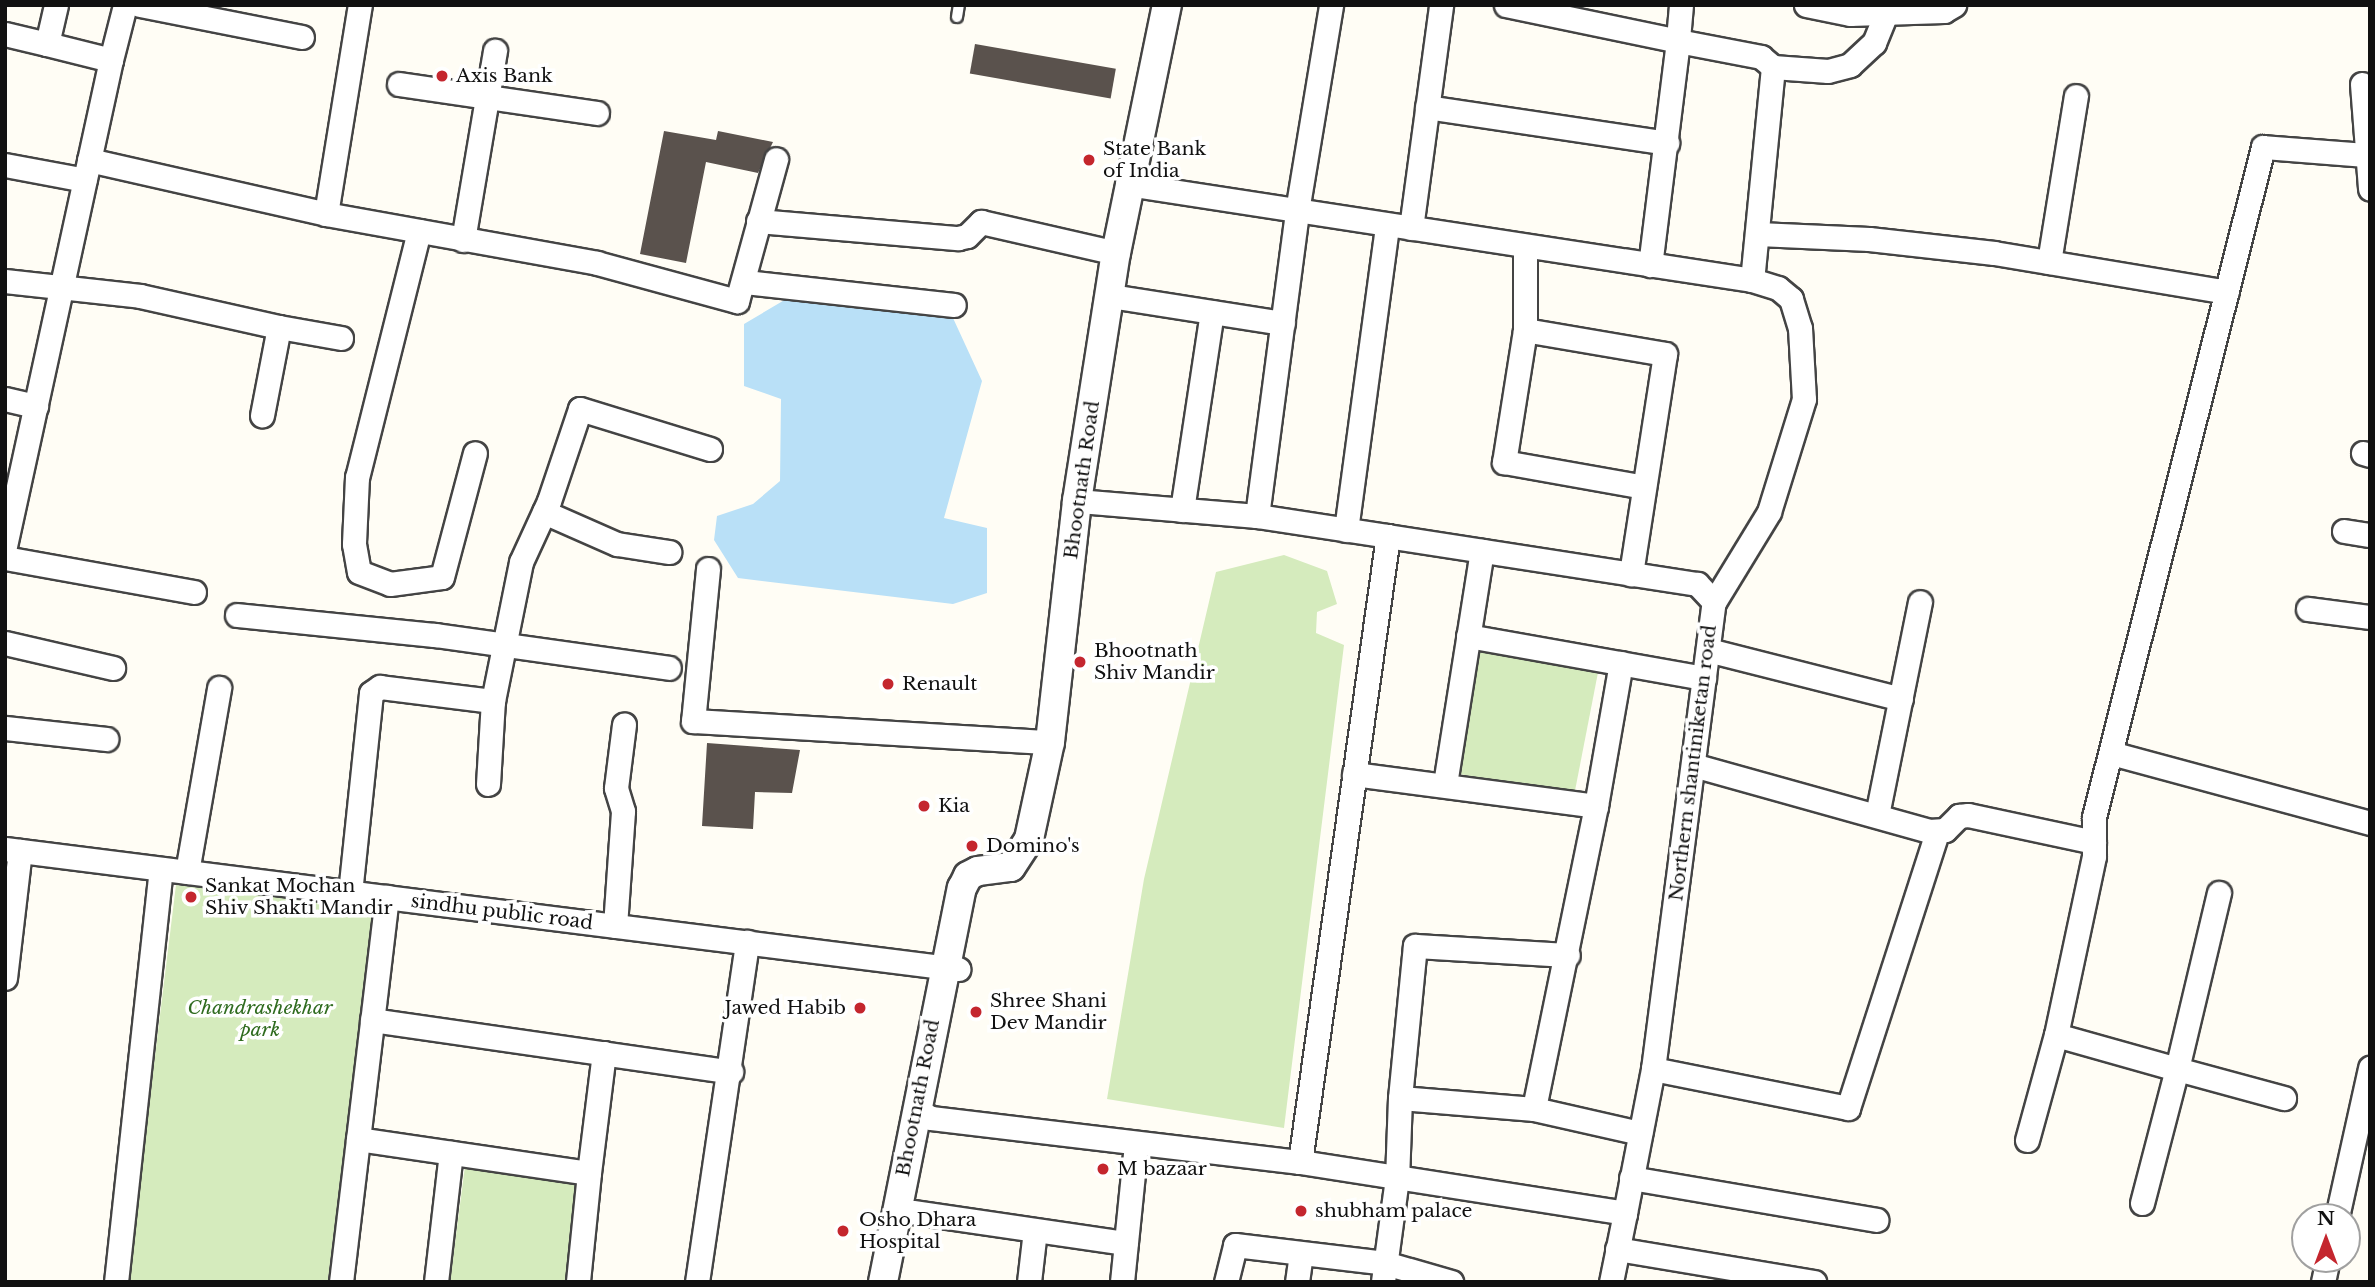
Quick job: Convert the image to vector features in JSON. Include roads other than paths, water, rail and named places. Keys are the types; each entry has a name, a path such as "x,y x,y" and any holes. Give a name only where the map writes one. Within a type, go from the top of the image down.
{"street":[{"path":"47,44 56,5"},
{"path":"5,546 125,5"},
{"path":"140,5 302,37"},
{"path":"326,214 360,5"},
{"name":"Bhootnath Road","path":"883,1282 924,1114 957,915 968,876 1011,867 1021,858 1050,742 1077,502 1116,253 1128,184 1167,5"},
{"path":"1257,516 1297,211 1331,5"},
{"path":"1411,228 1441,5"},
{"path":"1506,5 1761,57 1773,67 1828,71 1850,65 1874,43 1886,13"},
{"path":"1650,265 1667,143 1681,5"},
{"path":"1806,5 1850,14 1944,11 1955,5"},
{"path":"5,34 111,60"},
{"path":"463,240 495,51"},
{"path":"1752,280 1773,67"},
{"path":"399,84 597,113"},
{"path":"2362,84 2364,155 2370,189"},
{"path":"2049,262 2076,96"},
{"path":"1427,107 1667,143"},
{"path":"2027,1140 2056,1035 2094,842 2094,817 2263,146 2364,155"},
{"path":"5,165 87,170 597,263 737,301 745,282 758,221 776,159"},
{"path":"1128,184 1752,280 1778,288 1791,299 1801,338 1804,399 1769,513 1714,601"},
{"path":"758,221 958,238 967,236 981,222 1116,253"},
{"path":"1346,530 1387,225"},
{"path":"419,231 357,477 354,544 359,572 390,584 442,577 475,453"},
{"path":"1758,234 1869,239 2049,262 2227,292"},
{"path":"1525,246 1525,330 1504,462 1644,487"},
{"path":"5,281 141,296 341,338"},
{"path":"745,282 954,305"},
{"path":"1110,296 1283,323"},
{"path":"1182,510 1212,312"},
{"path":"262,415 279,327"},
{"path":"1525,330 1665,354 1631,574"},
{"path":"5,399 36,406"},
{"path":"488,784 494,701 521,562 544,512 580,409 710,449"},
{"name":"Northern shantiniketan road","path":"1077,502 1257,516 1697,584 1714,601 1653,1069 1611,1282"},
{"path":"544,512 617,544 668,552"},
{"path":"2344,531 2370,535"},
{"path":"1300,1162 1388,536"},
{"path":"1445,784 1482,551"},
{"path":"5,558 194,592"},
{"path":"708,569 693,721 1050,742"},
{"path":"1877,815 1920,601"},
{"path":"2308,609 2370,617"},
{"path":"237,615 505,645 669,668"},
{"path":"1468,636 1704,678"},
{"path":"5,643 113,668"},
{"path":"1708,650 1900,699"},
{"path":"1534,1110 1568,955 1620,663"},
{"path":"350,892 371,693 380,687 494,701"},
{"path":"187,872 219,688"},
{"path":"615,926 623,811 615,788 624,724"},
{"path":"5,728 106,739"},
{"path":"2111,753 2370,823"},
{"path":"1693,765 1937,832"},
{"path":"1354,774 1596,806"},
{"path":"1653,1069 1847,1108 1937,832 1968,814 2094,842"},
{"path":"5,978 13,850"},
{"name":"sindhu public road","path":"13,850 950,968"},
{"path":"116,1282 161,869"},
{"path":"2142,1202 2219,893"},
{"path":"341,1282 387,897"},
{"path":"697,1282 731,1072 747,942"},
{"path":"1384,1273 1397,1178 1400,1098 1415,946 1568,955"},
{"path":"372,1020 731,1072"},
{"path":"2056,1035 2284,1098"},
{"path":"578,1282 604,1054"},
{"path":"2340,1203 2370,1068"},
{"path":"1400,1098 1534,1110 1640,1133"},
{"path":"924,1114 1136,1145 1300,1162 1625,1213"},
{"name":"Bhootnath Road","path":"899,1282 913,1212 924,1114"},
{"path":"358,1139 589,1173"},
{"path":"1122,1282 1136,1145"},
{"path":"436,1282 451,1153"},
{"path":"1631,1178 1876,1220"},
{"path":"913,1212 1126,1243"},
{"path":"1029,1282 1035,1230"},
{"path":"1226,1282 1235,1245 1301,1254 1384,1273 1451,1282"},
{"path":"1618,1249 1814,1282"},
{"path":"1297,1282 1301,1254"}],"water":[{"path":"793,295 953,318 982,381 944,518 987,528 987,593 953,604 738,578 714,540 717,516 753,504 780,481 781,399 744,386 744,324"}],"place":[{"name":"Axis Bank","path":"442,76"},
{"name":"State Bank of India","path":"1089,160"},
{"name":"Bhootnath Shiv Mandir","path":"1080,662"},
{"name":"Renault","path":"888,684"},
{"name":"Kia","path":"924,806"},
{"name":"Domino's","path":"972,846"},
{"name":"Sankat Mochan Shiv Shakti Mandir","path":"191,897"},
{"name":"Jawed Habib","path":"860,1008"},
{"name":"Shree Shani Dev Mandir","path":"976,1012"},
{"name":"M bazaar","path":"1103,1169"},
{"name":"shubham palace","path":"1301,1211"},
{"name":"Osho Dhara Hospital","path":"843,1231"}],"park label":[{"name":"Chandrashekhar park","path":"260,1019"}]}
